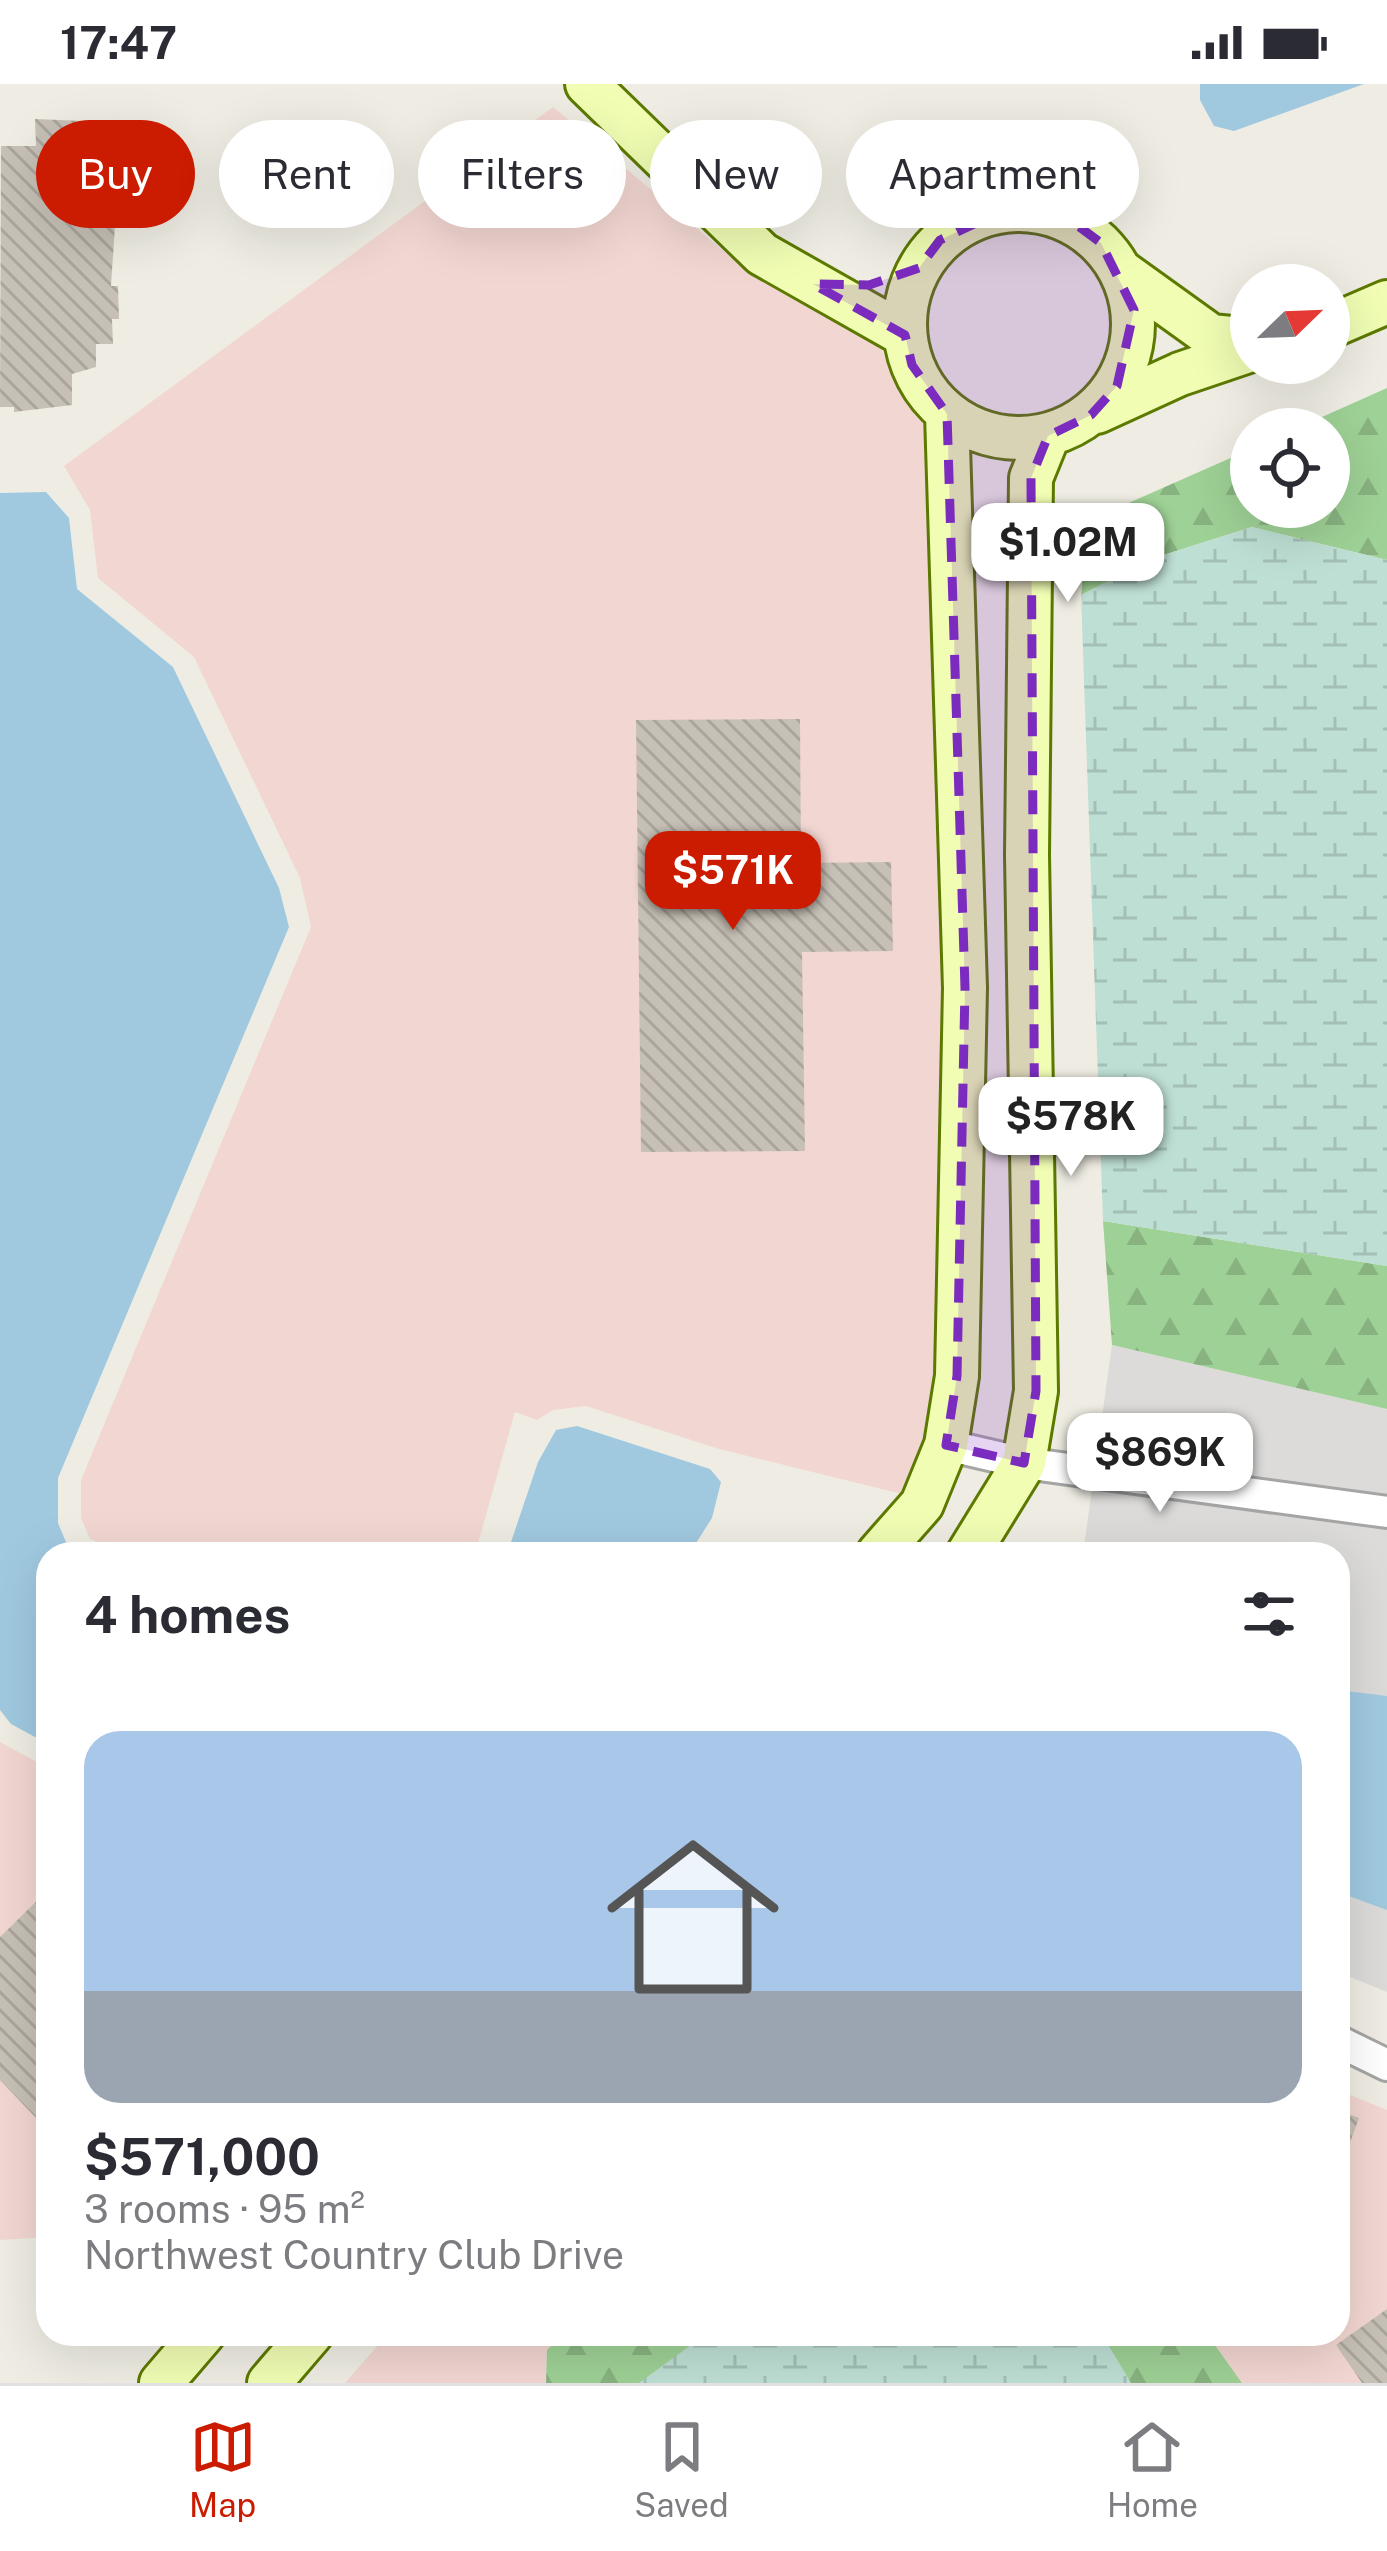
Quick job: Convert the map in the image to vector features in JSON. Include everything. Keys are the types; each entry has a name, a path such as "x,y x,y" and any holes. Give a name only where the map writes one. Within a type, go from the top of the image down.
{"street":[{"path":"587,84 762,254 905,335"},
{"path":"1230,338 1211,336 1122,272 1101,243 1073,222 1039,210 1004,210 970,220 940,240 919,268 907,301 905,335 912,365 947,413 978,431 1013,440 1048,436 1180,374 1230,357"},
{"path":"813,284 868,285 919,268"},
{"path":"1091,415 1117,386 1132,349 1134,310 1122,272"},
{"path":"1350,318 1387,302"},
{"path":"889,1542 922,1504 946,1445 957,1376 965,988 947,413"},
{"path":"975,1542 1024,1463 1036,1391 1027,854 1030,478 1048,436"},
{"path":"946,1445 1024,1463 1387,1512"},
{"path":"1350,2047 1387,2065"},
{"path":"161,2383 192,2346"},
{"path":"269,2383 301,2346"}],"highlighted area":[{"path":"1004,210 1073,222 1101,243 1134,310 1117,386 1091,415 1048,436 1031,478 1036,1391 1024,1463 946,1445 957,1376 965,988 947,414 912,365 905,335 813,284 869,285 919,268 940,240"}],"shaded area":[{"path":"1200,84 1364,84 1234,131 1214,126 1200,100"},
{"path":"553,107 568,120 535,120"},
{"path":"626,169 650,189 650,228 696,228 745,269 881,348 897,387 926,424 942,990 934,1376 923,1442 902,1494 719,1449 586,1406 553,1410 537,1420 515,1412 478,1542 90,1539 81,1518 81,1480 311,927 300,878 194,657 98,578 90,510 64,466 418,206 418,228 626,228"},
{"path":"46,492 69,518 77,589 173,667 279,888 289,927 58,1478 58,1523 66,1542 36,1542 36,1738 11,1724 0,1710 0,493"},
{"path":"1112,1345 1387,1409 1387,1992 1350,1977 1350,1542 1085,1542"},
{"path":"577,1426 710,1469 721,1482 712,1518 697,1542 511,1542 538,1462 556,1430"},
{"path":"1350,1691 1387,1696 1387,1910 1350,1896"},
{"path":"0,1742 36,1762 36,2238 0,2240"},
{"path":"1350,2095 1387,2110 1387,2383 1242,2383 1216,2346 1350,2346"},
{"path":"377,2346 551,2346 546,2383 345,2383"}],"green space":[{"path":"1387,388 1387,560 1256,528 1350,528 1350,408 1342,408"},
{"path":"1230,458 1230,528 1249,528 1154,558 1081,595 1090,520"},
{"path":"1256,528 1387,560 1387,1266 1103,1221 1081,595 1154,558"},
{"path":"1103,1221 1387,1266 1387,1409 1112,1345"},
{"path":"551,2346 1216,2346 1242,2383 546,2383"},
{"path":"690,2346 1109,2346 1131,2383 639,2383"}],"building":[{"path":"1,146 36,146 36,228 115,228 111,286 118,286 119,319 112,319 113,344 96,344 96,367 72,374 72,405 14,412 14,407 0,407"},
{"path":"800,719 801,863 891,862 893,951 802,952 805,1151 641,1152 636,720"},
{"path":"36,1902 36,2118 0,2080 0,1937"},
{"path":"1350,2115 1359,2118 1350,2143"},
{"path":"1387,2309 1387,2383 1362,2383 1337,2346 1350,2346 1350,2335"}]}
